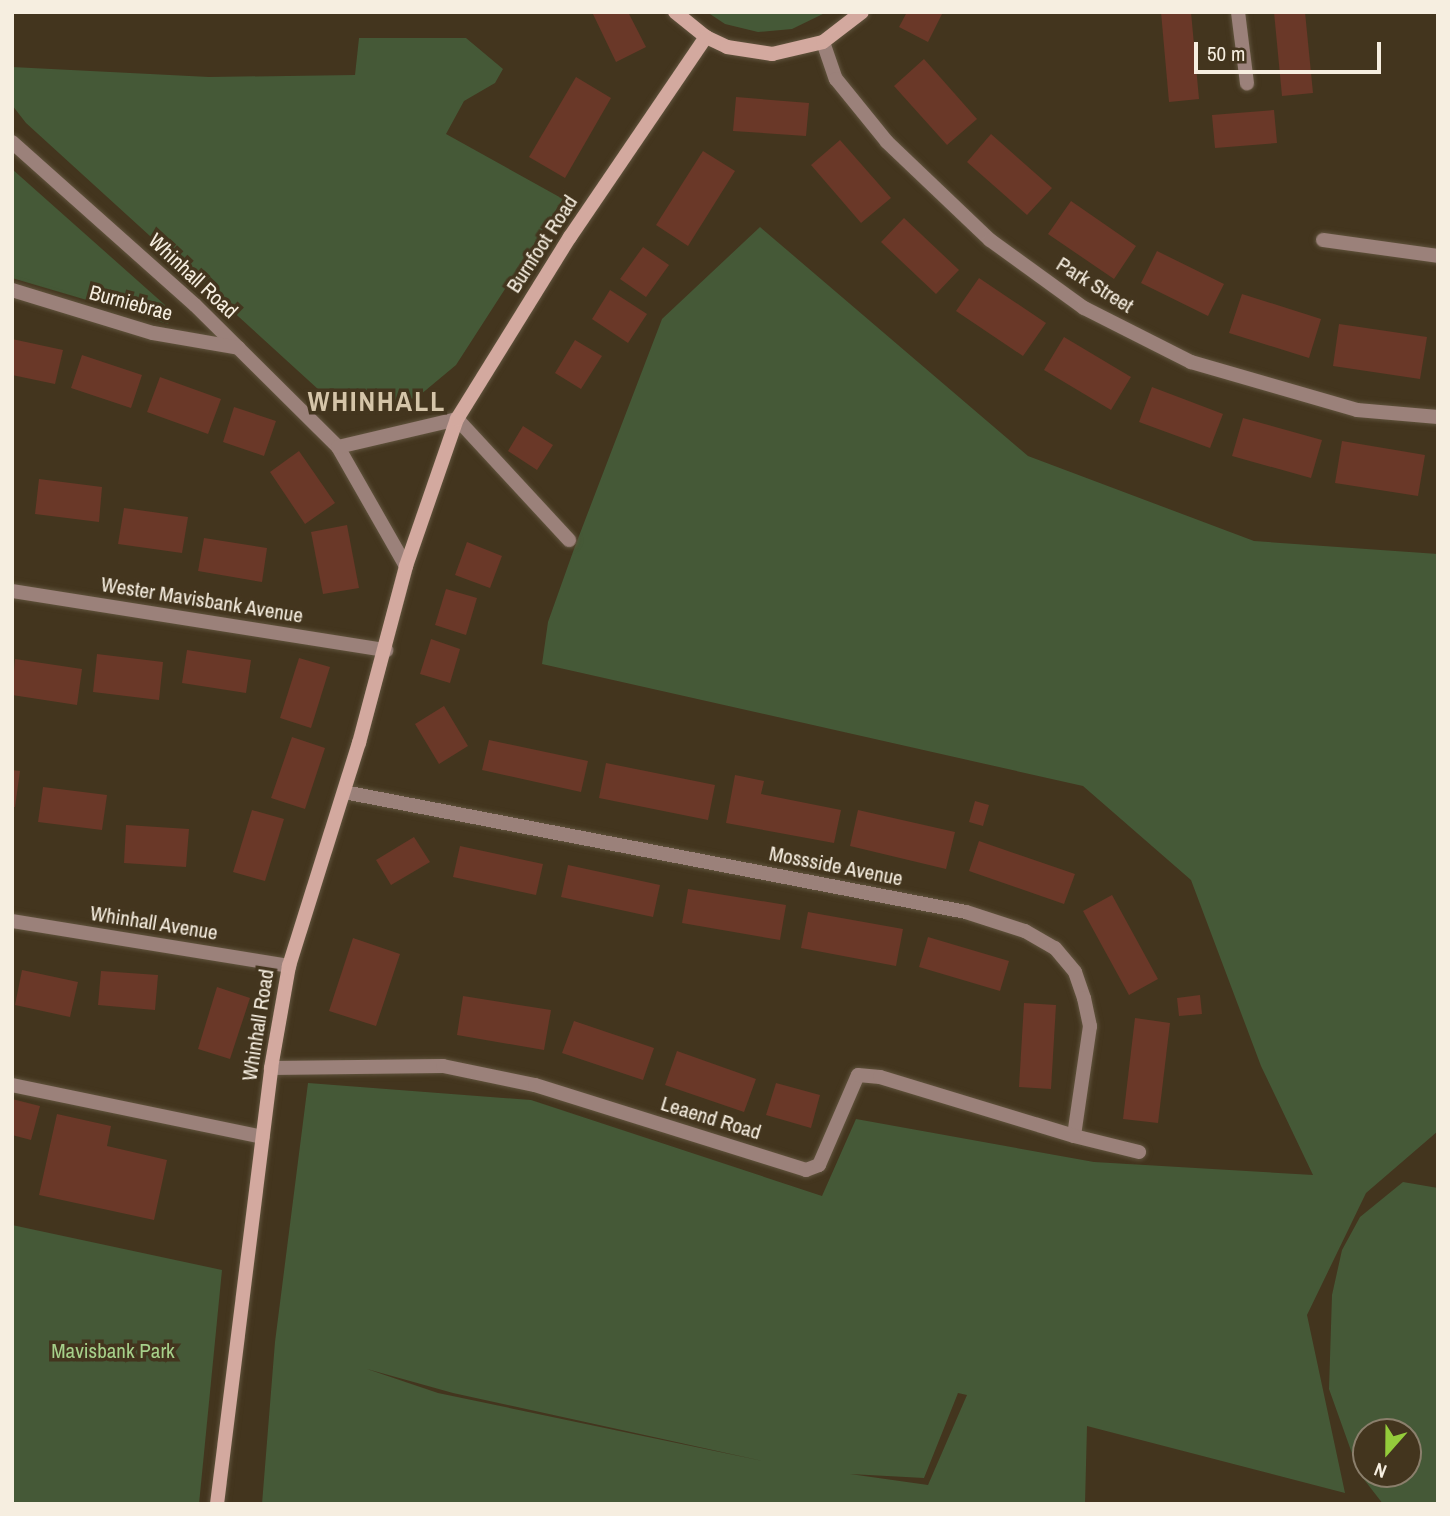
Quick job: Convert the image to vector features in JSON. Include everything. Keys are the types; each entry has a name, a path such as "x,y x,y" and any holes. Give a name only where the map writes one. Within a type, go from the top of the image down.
{"street":[{"path":"675,12 706,37 738,50 772,54 823,42 862,12"},
{"path":"1238,12 1247,83"},
{"name":"Burnfoot Road","path":"434,484 457,419 570,237 706,37"},
{"name":"Park Street","path":"823,42 836,79 887,142 990,240 1084,308 1191,362 1357,410 1438,416"},
{"name":"Whinhall Road","path":"12,142 241,349 338,447 406,566"},
{"path":"1323,240 1438,256"},
{"name":"Burniebrae","path":"12,290 153,333 241,349"},
{"path":"338,447 457,419 569,540"},
{"name":"Whinhall Road","path":"217,1504 271,1068 289,966 386,650 406,566 434,484"},
{"name":"Wester Mavisbank Avenue","path":"12,592 386,650"},
{"name":"Mossside Avenue","path":"344,792 966,912 1025,930 1055,948 1075,972 1084,998 1090,1026 1074,1136"},
{"name":"Whinhall Avenue","path":"12,921 289,966"},
{"name":"Leaend Road","path":"271,1068 443,1066 535,1084 806,1170 819,1165 858,1075 880,1077 1074,1136"},
{"path":"12,1085 263,1137"},
{"path":"1074,1136 1139,1152"}],"green space":[{"path":"707,12 827,12 792,29 758,32 725,24"},
{"path":"359,38 466,38 503,69 495,83 464,101 446,134 563,199 456,365 420,395 392,408 364,414 342,411 26,123 12,105 12,67 209,77 355,75"},
{"path":"12,169 165,305 172,313 168,324 12,278"},
{"path":"760,227 1028,456 1254,541 1438,554 1438,1131 1366,1193 1307,1315 1345,1493 1087,1426 1085,1504 262,1504 275,1342 308,1083 531,1100 822,1196 856,1119 1094,1162 1313,1175 1261,1066 1191,880 1083,786 542,664 548,622 662,319","holes":["367,1369 453,1393 767,1462 438,1393","958,1393 967,1395 928,1485 850,1474 924,1478"]},
{"path":"1403,1182 1438,1188 1438,1504 1383,1504 1371,1488 1422,1488 1422,1418 1352,1418 1352,1453 1329,1389 1332,1295 1342,1250 1360,1217"},
{"name":"Mavisbank Park","path":"12,1225 222,1270 199,1504 12,1504"}],"building":[{"path":"592,12 628,12 646,47 616,62"},
{"path":"907,12 943,12 928,42 899,27"},
{"path":"1161,12 1191,12 1199,99 1169,102"},
{"path":"1274,12 1305,12 1313,93 1282,96"},
{"path":"924,59 977,119 947,145 894,86"},
{"path":"576,77 611,98 565,178 529,157"},
{"path":"736,97 809,103 806,136 733,131"},
{"path":"1274,110 1277,143 1215,148 1212,115"},
{"path":"991,134 1052,188 1027,215 967,162"},
{"path":"840,140 891,198 861,223 811,165"},
{"path":"703,151 735,171 688,246 656,225"},
{"path":"1071,201 1136,246 1114,279 1048,234"},
{"path":"904,218 959,270 936,294 881,242"},
{"path":"643,247 669,265 646,297 620,279"},
{"path":"1157,251 1224,284 1208,316 1141,283"},
{"path":"979,278 1046,323 1023,356 956,311"},
{"path":"610,290 647,314 628,343 592,319"},
{"path":"1242,294 1321,319 1309,358 1229,333"},
{"path":"1339,324 1427,337 1420,379 1333,366"},
{"path":"1064,337 1131,377 1111,410 1044,370"},
{"path":"12,339 63,350 55,384 12,375"},
{"path":"575,340 602,356 581,389 555,373"},
{"path":"82,355 142,375 131,408 71,388"},
{"path":"160,377 221,399 208,434 147,412"},
{"path":"1152,387 1223,414 1210,448 1139,422"},
{"path":"234,407 276,421 264,456 223,442"},
{"path":"1243,418 1322,440 1311,478 1232,456"},
{"path":"523,426 553,445 537,470 508,451"},
{"path":"1342,441 1425,455 1418,496 1335,483"},
{"path":"299,451 335,503 305,524 270,472"},
{"path":"39,479 102,487 99,522 35,514"},
{"path":"124,508 188,517 182,553 118,544"},
{"path":"347,525 359,588 323,594 311,532"},
{"path":"204,538 267,548 262,582 198,571"},
{"path":"467,542 502,556 490,588 455,575"},
{"path":"446,589 477,598 466,635 435,625"},
{"path":"431,639 460,649 450,683 420,674"},
{"path":"187,650 251,660 246,693 182,683"},
{"path":"97,654 163,662 159,700 93,692"},
{"path":"299,658 330,667 311,728 280,718"},
{"path":"15,659 82,669 77,705 12,695"},
{"path":"444,706 468,746 439,764 415,724"},
{"path":"292,737 325,748 305,809 271,798"},
{"path":"489,740 588,761 581,792 482,770"},
{"path":"606,763 715,785 708,820 599,798"},
{"path":"12,770 20,771 15,807 12,807"},
{"path":"735,775 764,781 761,794 841,810 834,843 726,823"},
{"path":"43,787 107,795 102,830 38,822"},
{"path":"975,801 989,805 983,826 969,822"},
{"path":"252,810 284,819 265,881 233,872"},
{"path":"858,810 955,832 946,869 850,846"},
{"path":"126,825 189,829 186,867 124,863"},
{"path":"414,837 430,862 391,885 376,860"},
{"path":"979,841 1075,874 1064,904 969,871"},
{"path":"460,846 543,864 536,895 453,877"},
{"path":"568,865 660,885 653,917 561,897"},
{"path":"688,889 786,905 780,940 682,923"},
{"path":"1112,895 1158,979 1129,995 1083,911"},
{"path":"808,912 903,929 896,966 801,948"},
{"path":"928,937 1009,961 1000,991 919,967"},
{"path":"353,938 400,954 376,1026 329,1011"},
{"path":"22,970 78,982 70,1017 15,1005"},
{"path":"101,971 158,975 155,1010 98,1005"},
{"path":"217,987 250,998 230,1059 198,1049"},
{"path":"1200,995 1202,1014 1179,1016 1177,998"},
{"path":"463,996 551,1010 544,1050 457,1035"},
{"path":"1024,1003 1056,1005 1051,1089 1019,1087"},
{"path":"1135,1018 1170,1023 1158,1123 1123,1119"},
{"path":"574,1021 654,1048 643,1080 562,1053"},
{"path":"677,1051 756,1079 744,1112 665,1085"},
{"path":"776,1083 820,1095 811,1128 766,1115"},
{"path":"12,1099 40,1106 31,1140 12,1135"},
{"path":"57,1114 111,1126 107,1146 167,1160 154,1220 39,1195"}],"district":[{"name":"WHINHALL","path":"377,401"}]}
